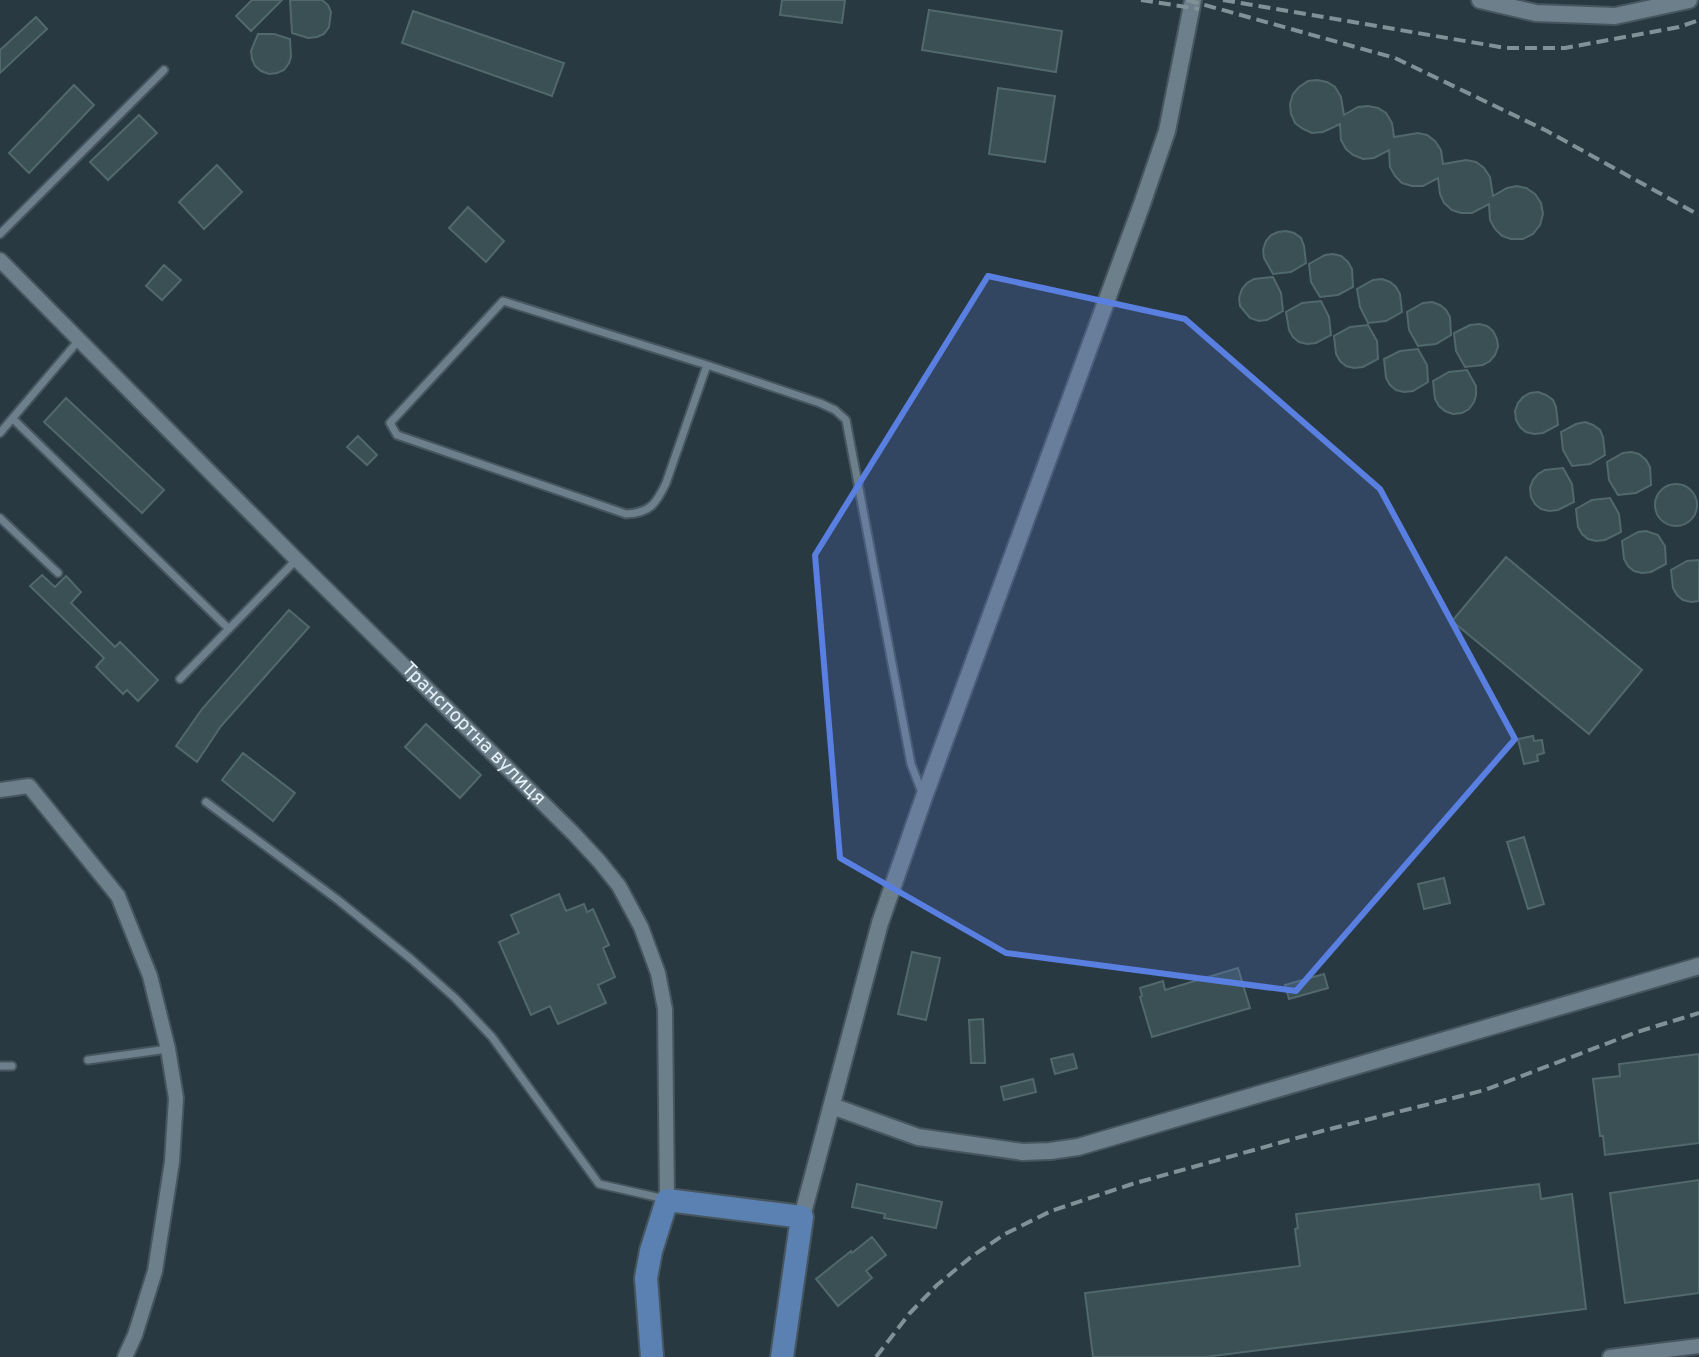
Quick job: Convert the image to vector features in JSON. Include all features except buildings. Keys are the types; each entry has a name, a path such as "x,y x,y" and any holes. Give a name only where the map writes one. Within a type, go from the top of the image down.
{"main road":[{"path":"652,1357 646,1278 667,1200 802,1217 782,1357"}],"street":[{"path":"802,1217 880,923 1147,190 1167,131 1193,0"},
{"path":"1480,0 1536,13 1615,16 1689,0"},
{"name":"Транспортна вулиця","path":"0,260 573,833 619,886 641,927 658,973 665,1009 667,1200"},
{"path":"0,790 29,786 118,896 150,976 168,1049 176,1098 172,1162 155,1271 125,1357"},
{"path":"832,1106 918,1137 1023,1152 1078,1147 1699,966"},
{"path":"1610,1357 1699,1346"}],"lane":[{"path":"0,234 164,70"},
{"path":"707,365 660,497 640,513 626,514 397,435 390,423 503,301 707,365 835,410 846,420 911,764 924,797"},
{"path":"0,433 79,340"},
{"path":"13,419 229,629"},
{"path":"0,518 58,573"},
{"path":"180,679 297,560"},
{"path":"206,802 338,900 455,998 492,1037 599,1184 667,1200"},
{"path":"88,1060 168,1049"},
{"path":"0,1066 12,1066"}],"highlighted area":[{"path":"988,276 1185,319 1380,489 1515,739 1296,991 1006,953 840,858 815,555"}],"railway":[{"path":"1141,0 1199,9"},
{"path":"1187,0 1395,58 1547,131 1699,215"},
{"path":"1223,0 1506,48 1565,48 1679,27 1699,20"},
{"path":"876,1357 909,1314 937,1285 1005,1234 1051,1211 1132,1184 1322,1131 1485,1090 1637,1032 1699,1013"}]}
